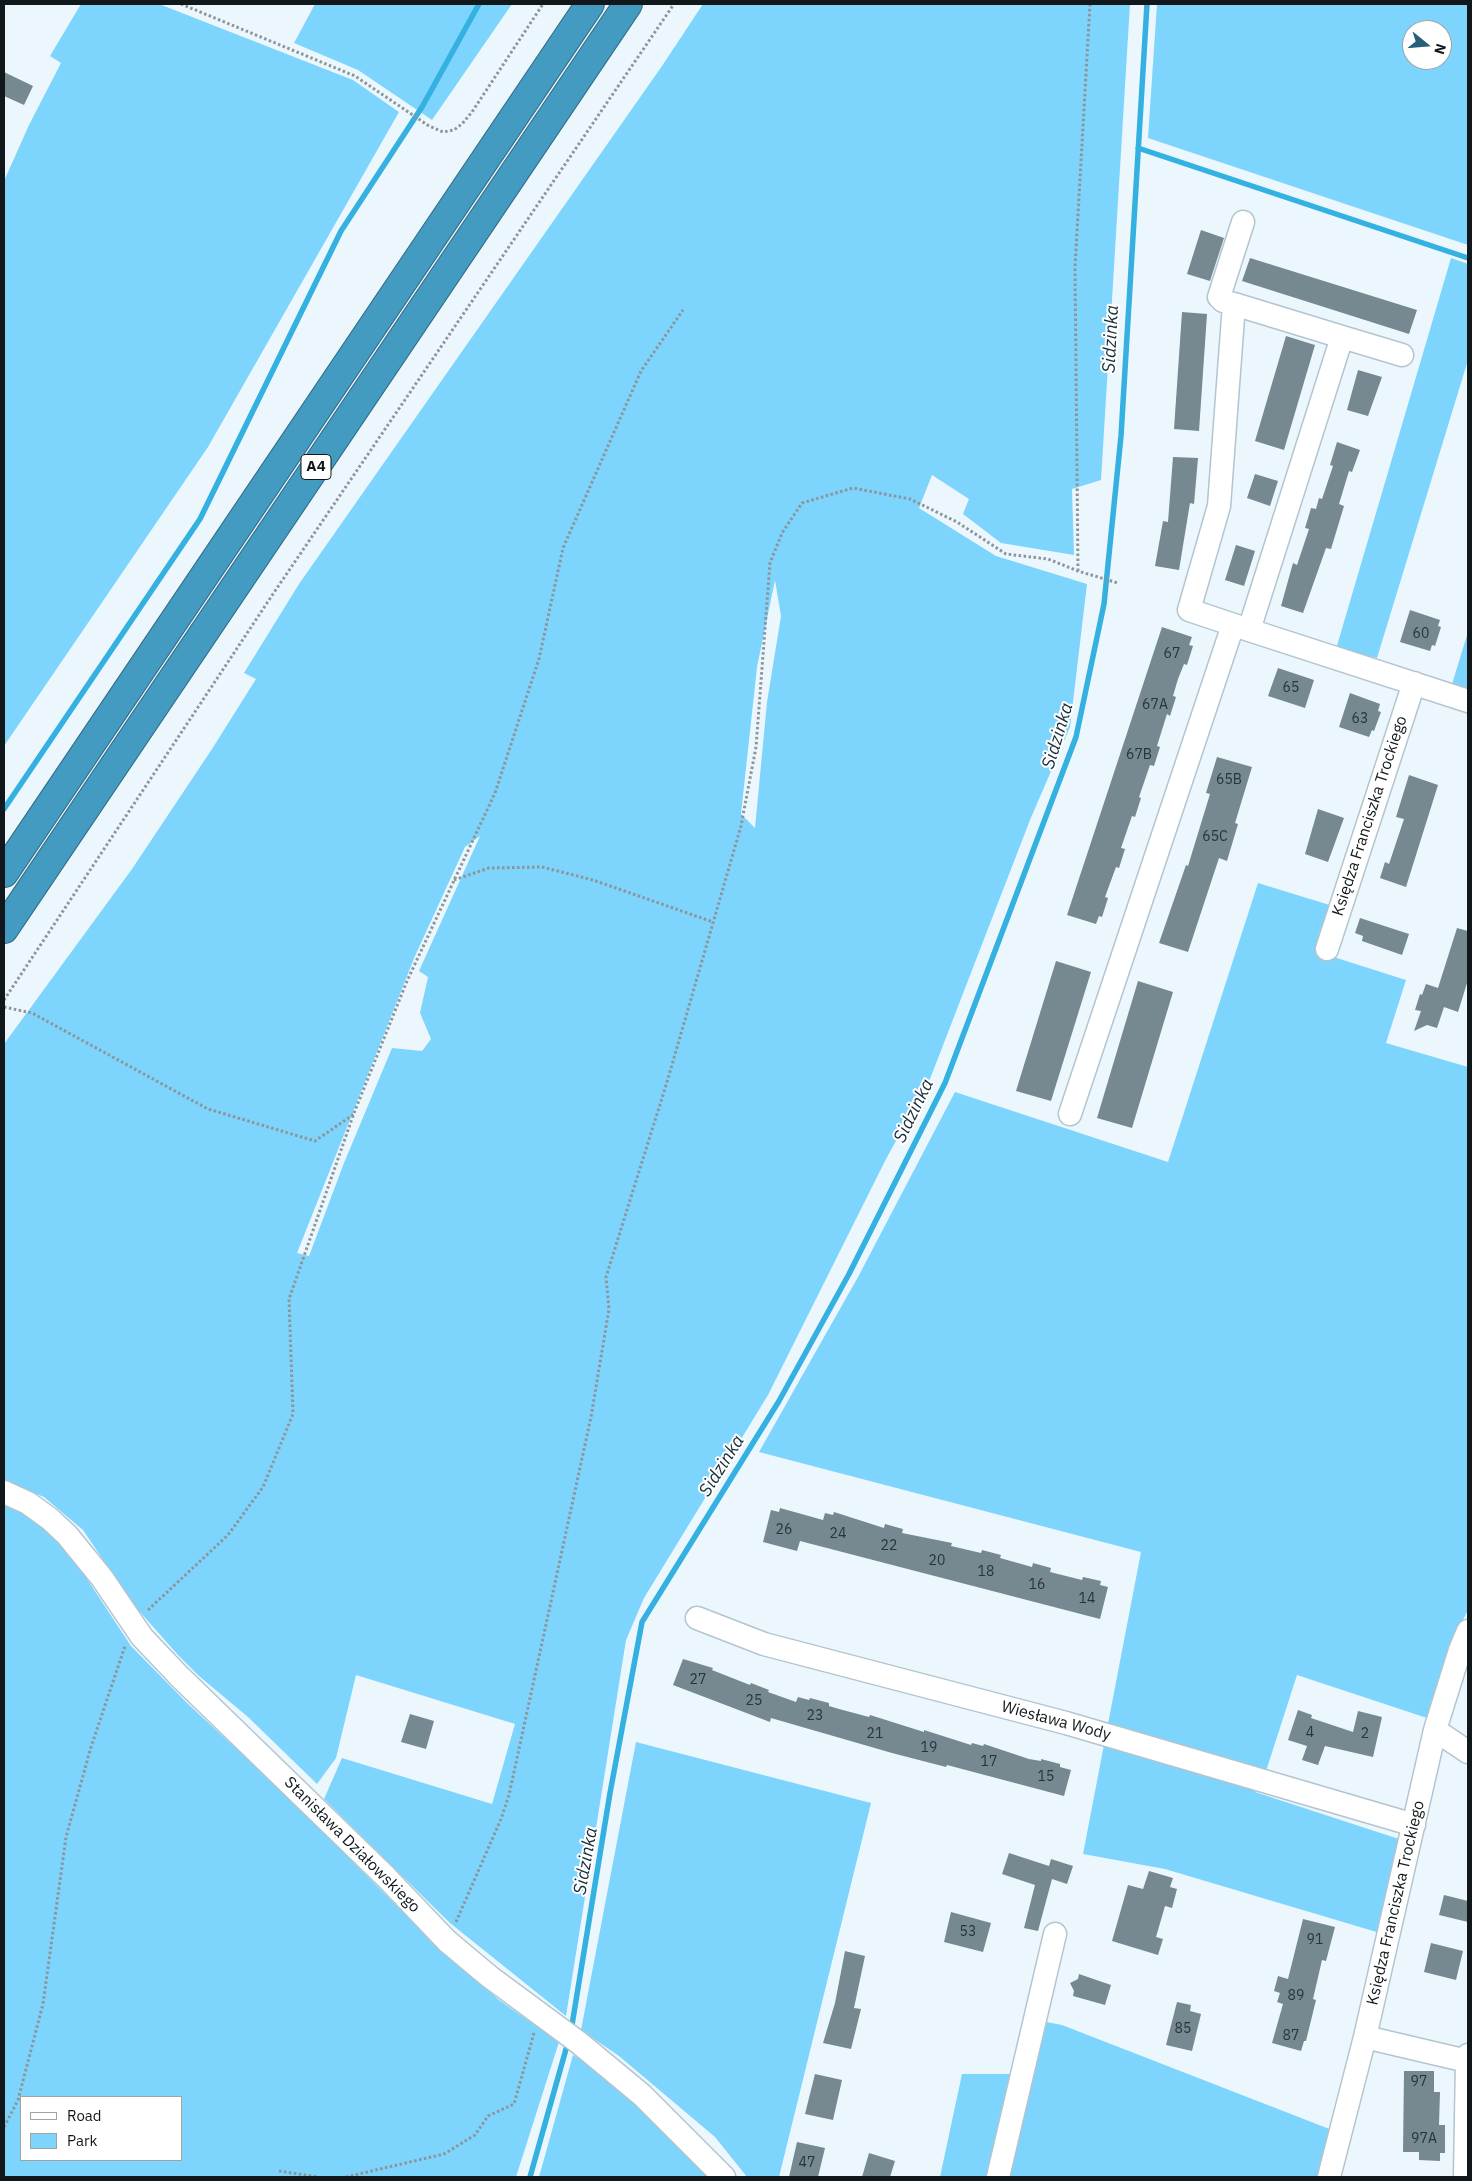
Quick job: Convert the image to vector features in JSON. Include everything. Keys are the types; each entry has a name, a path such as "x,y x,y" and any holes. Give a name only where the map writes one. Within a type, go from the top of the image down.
{"highway":[{"name":"A4","path":"4,873 590,4"},
{"name":"A4","path":"4,929 628,4"}],"street":[{"path":"1244,222 1220,297 1223,301 1402,355"},
{"path":"1234,304 1220,506 1189,610 1468,701"},
{"path":"1070,1114 1342,337"},
{"name":"Księdza Franciszka Trockiego","path":"1327,949 1414,683"},
{"name":"Stanisława Działowskiego","path":"4,1492 43,1514 67,1535 102,1578 142,1637 179,1676 386,1877 448,1941 490,1977 571,2037 642,2095 724,2177"},
{"name":"Wiesława Wody","path":"696,1618 764,1644 1090,1730 1414,1825"},
{"name":"Księdza Franciszka Trockiego","path":"1329,2177 1365,2037 1435,1730 1460,1650 1468,1631"},
{"path":"1435,1730 1468,1752"},
{"path":"998,2177 1055,1934"},
{"path":"1365,2037 1468,2058 1465,2177"}],"path":[{"path":"181,4 355,76 429,126 443,132 454,130 472,112 543,4"},
{"path":"4,1000 275,591 674,4"},
{"path":"1078,571 1075,267 1090,4"},
{"path":"4,2127 18,2100 43,2004 66,1837 91,1747 132,1624 228,1535 263,1487 293,1414 289,1299 354,1113 407,982 494,793 536,668 563,548 641,371 683,310"},
{"path":"448,1941 509,1795 591,1417 609,1309 606,1277 665,1091 741,826 756,746 770,563 782,533 802,503 853,488 910,499 956,522 1006,554 1048,559 1098,578 1118,583"},
{"path":"454,880 489,868 542,867 592,880 712,922"},
{"path":"4,1007 32,1013 208,1109 315,1141 354,1113"},
{"path":"346,2177 444,2154 475,2135 488,2116 514,2104 539,2014"},
{"path":"279,2171 318,2177"}],"green space":[{"path":"81,4 159,4 353,80 399,112 208,447 4,746 4,181 29,125 61,63 50,56"},
{"path":"315,4 512,4 432,120 358,70 294,43"},
{"path":"703,4 1130,4 1101,480 1072,489 1074,555 1001,543 963,514 969,499 932,475 919,508 996,556 1087,584 1070,727 1030,820 930,1079 886,1159 768,1395 644,1598 626,1640 566,2016 450,1923 324,1799 342,1758 492,1804 515,1724 356,1675 336,1758 317,1784 248,1717 199,1676 178,1655 133,1604 83,1530 44,1497 4,1481 4,1044 132,869 212,749 256,679 244,673 299,584 662,66","holes":["775,580 781,616 767,702 755,828 741,814 757,667","480,836 419,971 428,977 420,1013 431,1039 422,1051 392,1048 344,1163 309,1256 297,1253 415,956 465,847"]},
{"path":"1157,4 1468,4 1468,245 1148,138"},
{"path":"1451,258 1468,264 1468,360 1377,658 1336,649"},
{"path":"1468,632 1468,689 1452,684"},
{"path":"1258,883 1336,907 1321,953 1406,980 1386,1043 1468,1067 1468,1610 1448,1650 1427,1718 1297,1675 1267,1768 1255,1792 1402,1840 1380,1933 1165,1869 1083,1854 1141,1552 759,1452 858,1277 955,1092 1168,1162"},
{"path":"4,1502 17,1508 64,1544 131,1646 186,1702 284,1793 434,1943 499,2000 559,2042 516,2177 4,2177"},
{"path":"636,1742 871,1803 779,2177 747,2177 715,2137 619,2056 581,2030"},
{"path":"1041,2021 1062,2025 1332,2130 1320,2177 1006,2177"},
{"path":"573,2055 608,2075 709,2177 539,2177"},
{"path":"962,2074 1016,2074 990,2177 940,2177"}],"building":[{"path":"4,72 33,86 24,105 4,96"},
{"path":"1201,230 1224,238 1210,281 1187,274"},
{"path":"1250,258 1417,310 1409,334 1242,281"},
{"path":"1182,312 1207,314 1199,431 1174,429"},
{"path":"1286,336 1315,345 1284,450 1255,441"},
{"path":"1358,370 1382,377 1368,416 1347,410"},
{"path":"1337,442 1360,450 1352,472 1349,471 1339,504 1344,506 1331,549 1326,548 1303,613 1281,606 1293,563 1297,565 1309,529 1305,528 1311,508 1316,509 1319,498 1322,499 1333,466 1330,465"},
{"path":"1173,457 1198,458 1194,504 1190,503 1179,570 1155,566 1163,521 1168,522"},
{"path":"1255,474 1278,481 1270,506 1247,498"},
{"path":"1236,545 1255,551 1244,586 1225,580"},
{"path":"1410,610 1440,620 1438,626 1441,627 1435,646 1432,645 1430,651 1400,642"},
{"path":"1162,627 1192,637 1189,645 1193,646 1187,665 1184,664 1178,679 1173,696 1176,697 1170,716 1167,714 1157,746 1160,747 1154,766 1150,765 1139,797 1141,798 1135,817 1132,816 1121,848 1125,849 1119,868 1116,867 1105,897 1108,898 1102,917 1099,916 1096,924 1067,915"},
{"path":"1278,668 1314,680 1305,708 1268,696"},
{"path":"1350,693 1380,704 1378,711 1381,712 1374,731 1372,730 1369,737 1339,727"},
{"path":"1217,757 1252,767 1235,823 1238,824 1227,861 1219,858 1188,952 1159,943 1186,865 1188,866 1210,794 1206,793"},
{"path":"1409,775 1438,785 1406,887 1380,878 1385,862 1389,864 1404,819 1396,817"},
{"path":"1318,809 1344,818 1328,862 1305,854"},
{"path":"1360,918 1409,934 1402,955 1362,941 1363,936 1355,933"},
{"path":"1457,928 1468,931 1468,980 1458,1012 1444,1007 1437,1028 1427,1025 1414,1031 1421,1011 1415,1010 1420,994 1422,995 1426,984 1438,988"},
{"path":"1056,961 1091,972 1051,1101 1016,1091"},
{"path":"1138,981 1173,992 1132,1128 1097,1118"},
{"path":"780,1508 823,1520 825,1513 833,1515 834,1512 884,1528 885,1524 903,1529 902,1533 952,1543 951,1546 981,1553 982,1550 1001,1555 1000,1558 1032,1567 1033,1563 1051,1568 1050,1572 1082,1580 1083,1577 1101,1581 1100,1585 1108,1587 1100,1619 800,1541 797,1551 763,1542 771,1510 779,1512"},
{"path":"683,1659 713,1668 712,1670 750,1685 751,1683 769,1690 768,1692 796,1702 798,1697 809,1700 810,1698 829,1703 829,1706 839,1709 869,1717 870,1715 971,1745 972,1743 983,1746 984,1744 1029,1759 1041,1761 1041,1759 1060,1764 1060,1767 1071,1770 1064,1796 947,1765 946,1767 892,1753 771,1718 770,1722 673,1685"},
{"path":"1298,1710 1312,1715 1311,1718 1353,1732 1358,1711 1382,1717 1373,1757 1325,1746 1318,1765 1302,1760 1307,1746 1288,1740"},
{"path":"410,1714 434,1721 426,1749 401,1742"},
{"path":"1009,1853 1049,1866 1051,1859 1073,1866 1067,1884 1052,1879 1038,1931 1024,1928 1035,1885 1002,1874"},
{"path":"1149,1871 1173,1878 1170,1887 1177,1889 1172,1908 1165,1906 1156,1937 1163,1939 1158,1955 1112,1941 1128,1885 1143,1889"},
{"path":"1444,1895 1468,1901 1468,1922 1439,1915"},
{"path":"951,1912 991,1923 983,1952 944,1942"},
{"path":"1303,1919 1335,1927 1326,1961 1322,1960 1313,1999 1316,2000 1306,2041 1304,2041 1301,2051 1272,2043 1283,2004 1277,2002 1280,1993 1274,1991 1278,1976 1288,1979"},
{"path":"1431,1943 1463,1951 1456,1980 1424,1972"},
{"path":"845,1951 865,1956 854,2008 861,2009 851,2049 823,2043 835,2003"},
{"path":"1079,1974 1111,1985 1105,2005 1073,1996 1074,1991 1070,1983 1078,1979"},
{"path":"1177,2002 1191,2005 1190,2011 1201,2014 1192,2051 1166,2045"},
{"path":"1404,2071 1434,2071 1434,2092 1440,2092 1439,2125 1445,2125 1445,2153 1440,2153 1440,2161 1419,2160 1419,2152 1403,2152"},
{"path":"815,2074 842,2080 833,2120 805,2114"},
{"path":"797,2142 825,2148 818,2177 789,2177"},
{"path":"869,2153 895,2161 890,2177 862,2177"}],"waterway":[{"path":"4,809 200,519 341,231 422,107 479,4"},
{"name":"Sidzinka","path":"571,2031 610,1793 642,1622 779,1401 849,1274 945,1083 1076,737 1104,604 1121,436 1147,4"},
{"path":"1138,148 1468,258"},
{"name":"Sidzinka","path":"530,2177 568,2042"}]}
